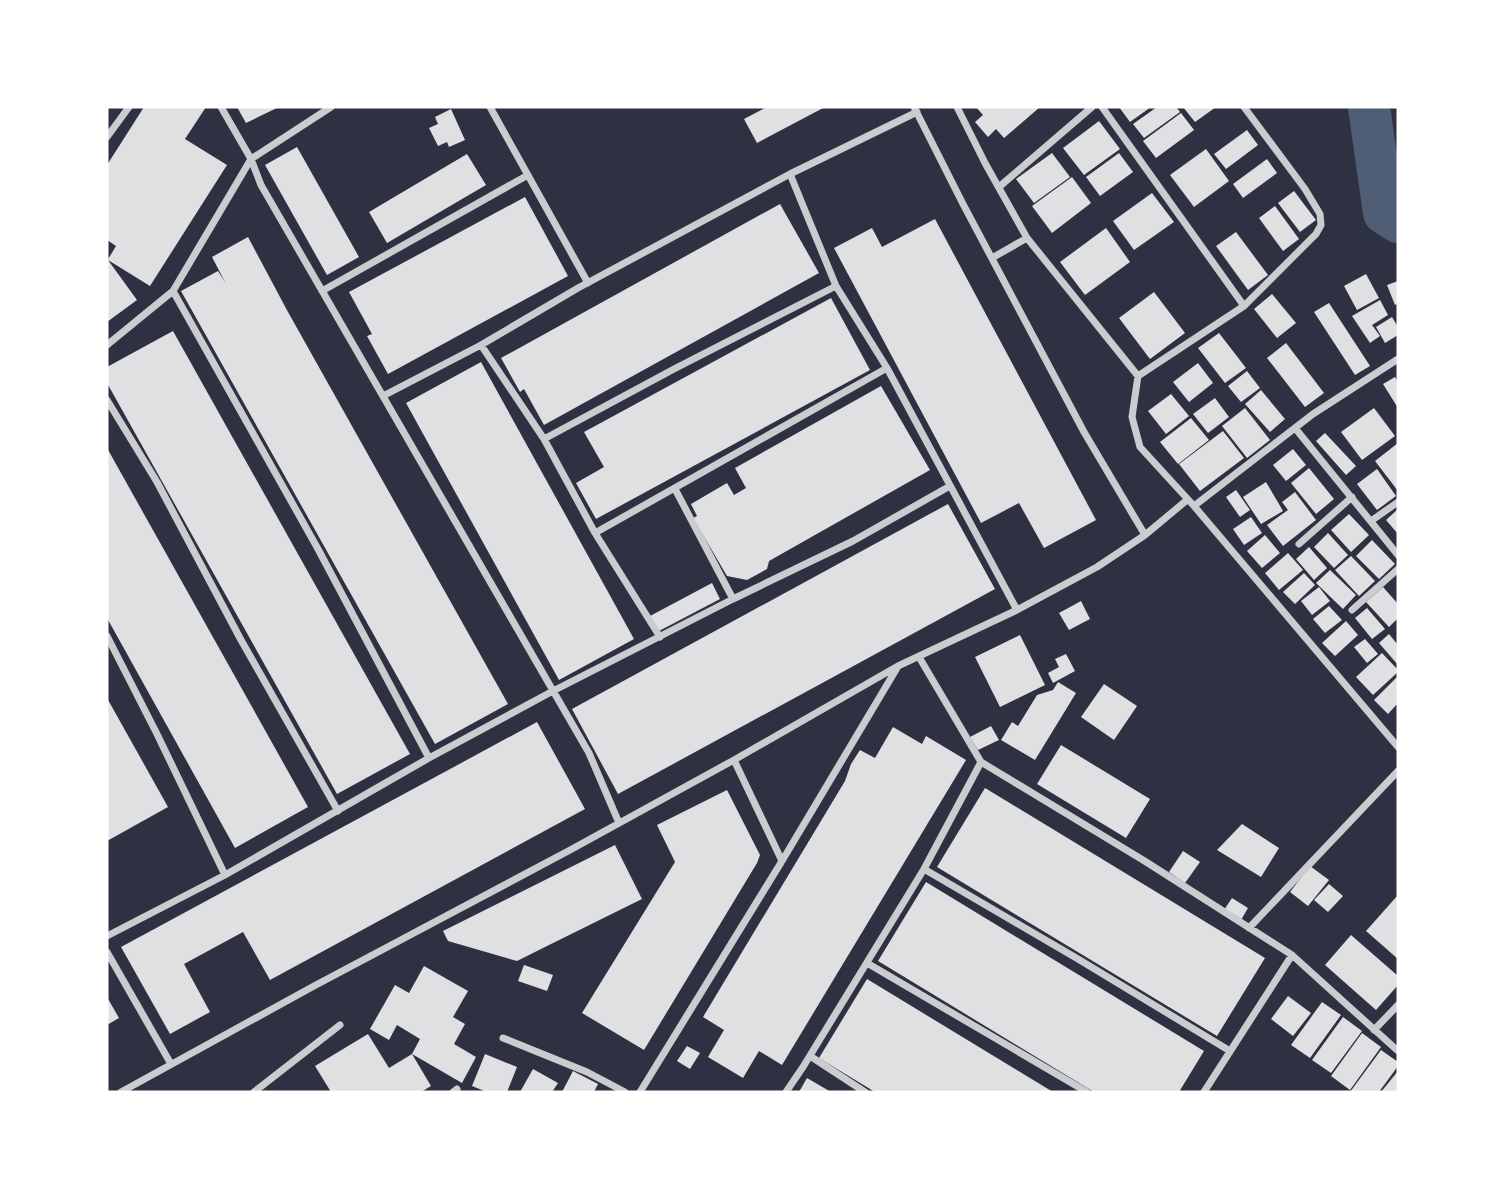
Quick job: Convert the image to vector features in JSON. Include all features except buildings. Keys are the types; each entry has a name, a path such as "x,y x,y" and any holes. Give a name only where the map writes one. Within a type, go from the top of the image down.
{"street":[{"path":"107,137 129,107"},
{"path":"221,107 251,159 261,185 589,753 619,823"},
{"path":"107,345 173,291 251,159 331,107"},
{"path":"490,107 588,283"},
{"path":"957,107 1027,238 1138,376 1132,417 1140,447 1194,506 1398,747"},
{"path":"999,187 1092,107"},
{"path":"1102,107 1244,306"},
{"path":"1138,376 1244,306 1316,234 1321,225 1320,214 1305,189 1244,107"},
{"path":"383,396 481,345 588,283 790,174 916,110 1084,432 1145,535"},
{"path":"790,174 836,286 887,368 1017,610"},
{"path":"322,290 528,175"},
{"path":"992,258 1027,238"},
{"path":"544,439 836,286"},
{"path":"173,291 429,758"},
{"path":"481,345 544,439 595,533 660,637"},
{"path":"1194,506 1313,414 1398,359"},
{"path":"595,533 887,368"},
{"path":"107,400 157,482 241,640 338,811"},
{"path":"1295,428 1398,555"},
{"path":"107,936 225,875 429,758 553,691 853,541 950,486"},
{"path":"675,489 733,599"},
{"path":"1299,544 1352,498"},
{"path":"121,1092 734,760 898,666 1017,610 1097,567 1145,535 1187,500"},
{"path":"1371,521 1398,502"},
{"path":"1352,610 1398,569"},
{"path":"107,636 225,875"},
{"path":"919,657 981,762 1143,860 1292,955 1398,1051"},
{"path":"640,1092 898,666"},
{"path":"734,760 782,861"},
{"path":"786,1092 924,869 981,762"},
{"path":"1249,928 1398,771"},
{"path":"924,869 1078,958 1230,1051"},
{"path":"107,952 171,1064"},
{"path":"1204,1092 1292,955"},
{"path":"867,963 1087,1092"},
{"path":"1374,1030 1398,1005"},
{"path":"254,1092 340,1025"},
{"path":"503,1038 587,1072 625,1092"},
{"path":"810,1056 865,1092"}],"waterway":[{"path":"1369,107 1384,213 1398,222"}]}
